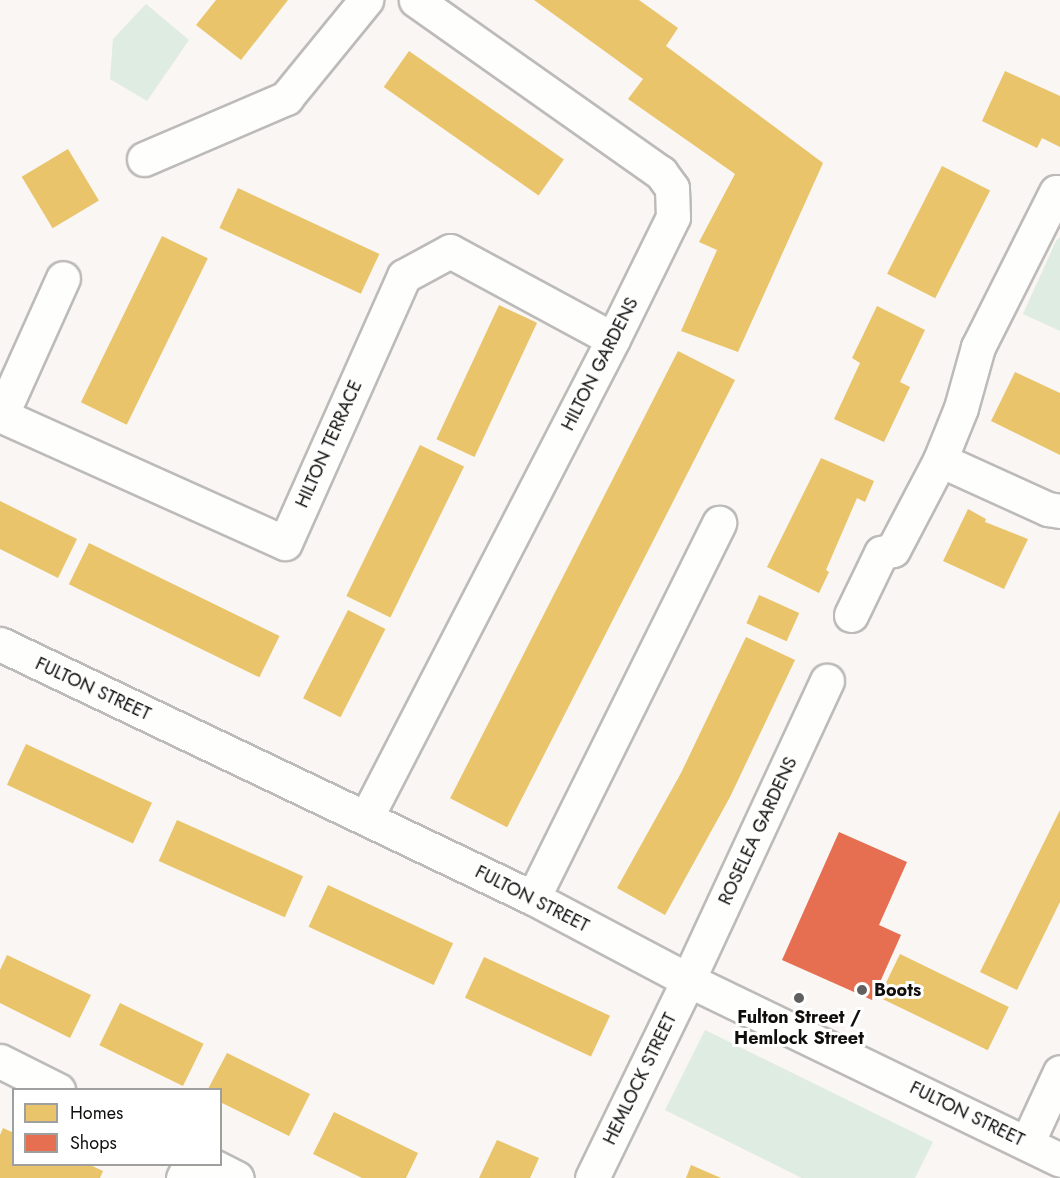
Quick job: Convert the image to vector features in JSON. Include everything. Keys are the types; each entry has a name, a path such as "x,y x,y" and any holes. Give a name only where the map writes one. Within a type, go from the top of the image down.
{"street":[{"path":"144,159 286,98 366,0"},
{"name":"HILTON GARDENS","path":"366,818 613,339 673,217 672,188 661,173 416,0"},
{"path":"851,615 881,553 893,550 940,460 961,408 978,347 1056,192 1060,194"},
{"name":"HILTON TERRACE","path":"0,416 285,543 404,276 450,252 613,339"},
{"path":"0,416 63,278"},
{"path":"940,460 1047,509 1060,511"},
{"path":"533,898 719,523"},
{"name":"FULTON STREET","path":"0,645 533,898 688,980 1060,1160"},
{"name":"ROSELEA GARDENS","path":"688,980 827,681"},
{"name":"HEMLOCK STREET","path":"592,1178 688,980"},
{"path":"0,1061 56,1088"},
{"path":"1027,1143 1060,1072"},
{"path":"213,1166 237,1178"}],"shaded area":[{"path":"146,4 189,40 147,101 110,79 113,39"},
{"path":"1060,237 1060,331 1023,314 1056,241"},
{"path":"705,1030 933,1142 915,1178 802,1178 665,1110"}],"building: Homes":[{"path":"216,0 288,0 241,60 196,25"},
{"path":"534,0 639,0 678,28 666,46 823,163 738,352 681,331 717,250 699,242 735,174 628,99 643,79"},
{"path":"409,51 564,159 539,195 384,87"},
{"path":"1005,71 1060,96 1060,147 1042,138 1037,148 982,121"},
{"path":"68,149 99,200 53,228 22,177"},
{"path":"942,166 990,191 935,298 887,274"},
{"path":"238,188 379,254 361,294 219,228"},
{"path":"162,236 208,258 127,425 81,402"},
{"path":"499,305 537,323 475,457 436,439"},
{"path":"877,306 925,330 900,382 910,387 884,442 834,419 860,363 852,358"},
{"path":"678,351 735,380 507,827 450,798"},
{"path":"1015,372 1060,393 1060,455 991,421"},
{"path":"420,445 464,466 390,617 346,596"},
{"path":"821,458 874,481 865,502 857,498 826,570 829,572 819,593 767,567"},
{"path":"0,501 77,539 58,578 0,549"},
{"path":"968,509 986,519 985,522 1028,539 1004,589 943,561"},
{"path":"89,543 280,636 259,677 69,584"},
{"path":"759,595 799,613 787,641 746,623"},
{"path":"348,610 385,629 340,717 303,698"},
{"path":"746,637 795,660 730,797 665,915 617,888 681,773"},
{"path":"26,744 152,803 133,844 7,785"},
{"path":"1060,810 1060,902 1017,990 980,972"},
{"path":"177,820 303,876 285,917 159,861"},
{"path":"328,885 453,943 434,985 309,927"},
{"path":"900,954 1009,1007 988,1050 879,997"},
{"path":"7,955 91,995 70,1038 0,1003 0,970"},
{"path":"484,957 610,1016 591,1057 465,998"},
{"path":"120,1003 204,1044 183,1086 99,1045"},
{"path":"227,1053 310,1094 289,1136 222,1103 222,1088 209,1088"},
{"path":"334,1112 418,1153 406,1178 362,1178 313,1154"},
{"path":"3,1128 12,1132 12,1166 92,1166 103,1171 100,1178 0,1178 0,1135"},
{"path":"497,1140 539,1158 530,1178 479,1178"},
{"path":"691,1165 721,1178 686,1178"}],"building: Shops":[{"path":"839,832 907,862 879,925 901,935 872,1000 782,960"}],"place":[{"name":"Boots","path":"862,990"},
{"name":"Fulton Street / Hemlock Street","path":"799,998"}]}
